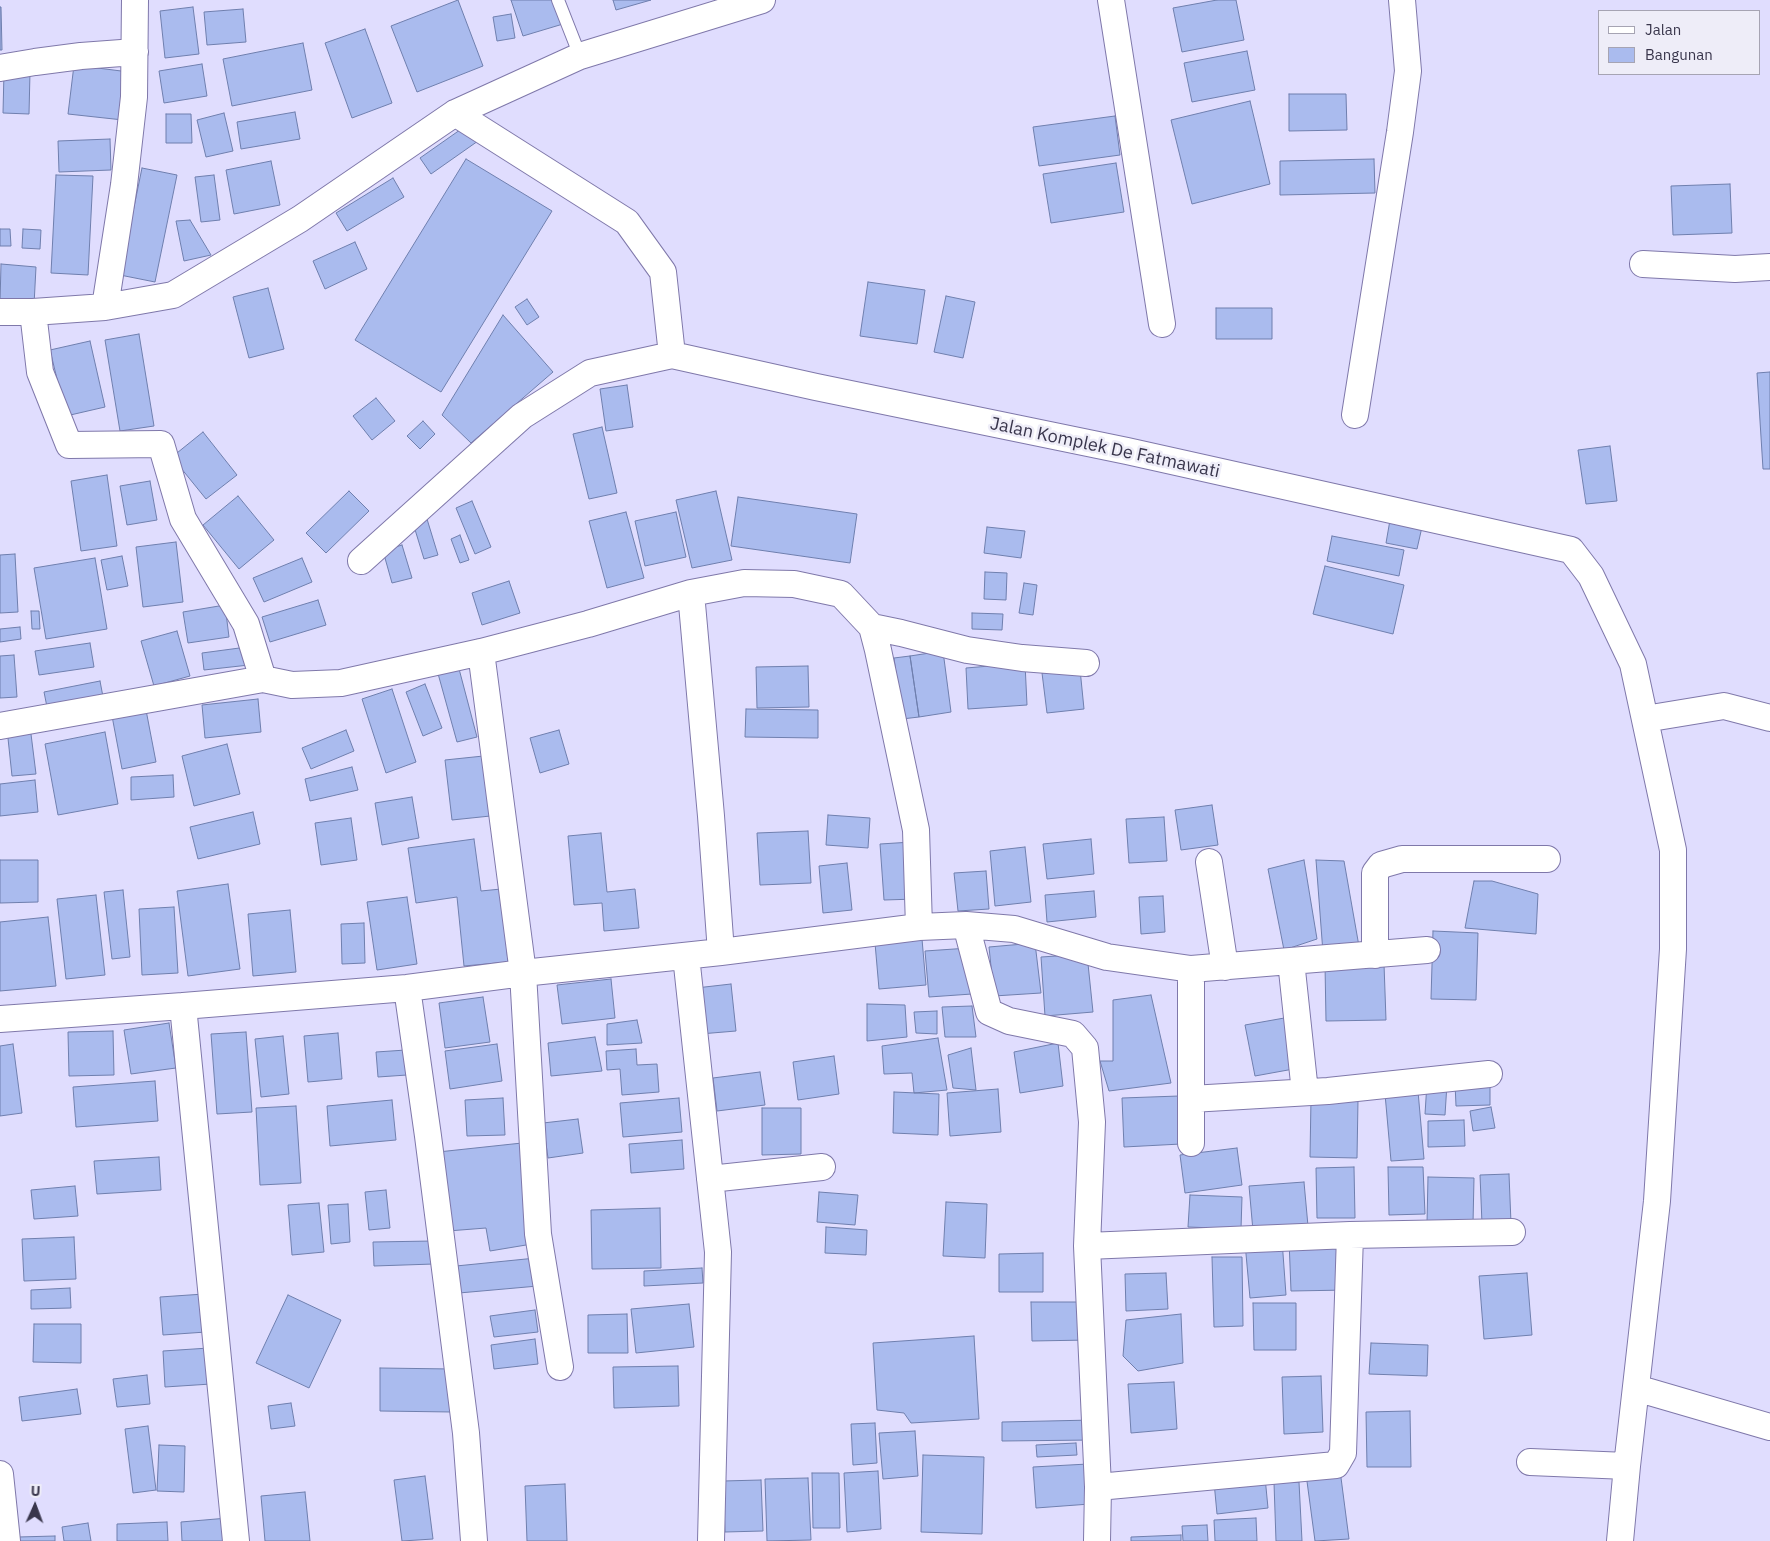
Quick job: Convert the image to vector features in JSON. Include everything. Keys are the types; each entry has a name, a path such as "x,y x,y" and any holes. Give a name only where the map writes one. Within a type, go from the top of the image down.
{"street":[{"path":"105,307 124,185 134,97 135,0"},
{"path":"0,312 34,312 105,307 174,295 300,219 455,113 580,56 762,0"},
{"path":"1111,0 1162,324"},
{"path":"1355,415 1408,71 1402,0"},
{"path":"0,68 81,56 135,52"},
{"path":"361,561 522,416 590,372 672,355 663,272 627,222 455,113"},
{"path":"1643,264 1735,269 1770,268"},
{"path":"34,312 40,372 69,446 161,444 183,519 246,624 263,679"},
{"name":"Jalan Komplek De Fatmawati","path":"672,355 816,387 1127,451 1571,550 1591,576 1633,664 1673,850 1673,949 1657,1201 1620,1541"},
{"path":"0,726 263,679 292,686 341,683 481,652 588,624 691,593 744,582 794,584 841,594 872,627 916,830 919,927"},
{"path":"691,593 721,952"},
{"path":"872,627 901,632 967,650 1022,658 1086,663"},
{"path":"481,652 523,973 538,1234 560,1366"},
{"path":"1645,719 1724,706 1770,718"},
{"path":"1375,955 1375,873 1381,864 1402,860 1547,859"},
{"path":"1209,862 1225,967"},
{"path":"966,925 989,1012 1010,1021 1073,1034 1085,1048 1092,1122 1086,1246 1098,1487 1097,1541"},
{"path":"0,1019 407,988 919,927 966,925 1014,929 1107,957 1191,969 1427,950"},
{"path":"686,956 718,1252 711,1541"},
{"path":"1291,961 1305,1092"},
{"path":"1191,969 1191,1143"},
{"path":"407,988 430,1146 465,1423 474,1541"},
{"path":"183,1006 236,1541"},
{"path":"1191,1099 1305,1092 1489,1074"},
{"path":"710,1179 822,1167"},
{"path":"1086,1246 1350,1235 1512,1232"},
{"path":"1098,1487 1336,1465 1343,1453 1350,1235"},
{"path":"1636,1388 1770,1427"},
{"path":"1530,1462 1627,1466"},
{"path":"0,1474 7,1541"}],"lane":[{"path":"558,0 580,56"}],"building":[{"path":"458,0 483,66 417,92 391,26"},
{"path":"511,0 556,0 563,24 523,36"},
{"path":"613,0 651,0 616,10"},
{"path":"1217,0 1236,0 1244,40 1182,52 1173,8"},
{"path":"1,7 2,50 0,50"},
{"path":"193,7 199,54 165,58 160,11"},
{"path":"243,9 246,42 207,45 204,12"},
{"path":"511,14 515,38 497,41 493,17"},
{"path":"365,29 392,103 352,118 325,43"},
{"path":"303,43 312,90 232,106 223,59"},
{"path":"1247,51 1255,90 1192,102 1184,63"},
{"path":"202,64 207,96 164,103 159,71"},
{"path":"74,65 129,72 123,120 68,114"},
{"path":"4,72 30,72 29,114 3,113"},
{"path":"1289,94 1346,94 1347,130 1289,131"},
{"path":"1250,101 1270,184 1192,204 1171,120"},
{"path":"295,112 300,139 241,149 237,122"},
{"path":"224,113 233,151 206,157 197,120"},
{"path":"166,114 191,114 192,143 166,143"},
{"path":"1115,116 1120,155 1039,166 1033,127"},
{"path":"467,125 478,141 431,174 420,158"},
{"path":"110,139 111,170 59,172 58,141"},
{"path":"466,159 552,211 441,392 355,340"},
{"path":"1374,159 1375,193 1280,195 1280,161"},
{"path":"271,161 280,205 234,214 226,170"},
{"path":"1116,163 1124,212 1051,223 1043,174"},
{"path":"142,168 177,175 155,282 120,275"},
{"path":"56,175 93,176 88,275 51,273"},
{"path":"214,175 220,220 201,222 195,177"},
{"path":"393,178 404,197 347,231 336,213"},
{"path":"1730,184 1732,233 1673,235 1671,186"},
{"path":"190,220 211,255 184,261 176,221"},
{"path":"0,229 10,229 11,246 0,246"},
{"path":"23,229 41,230 40,249 22,248"},
{"path":"355,242 367,269 325,289 313,261"},
{"path":"1,264 36,267 34,305 0,303"},
{"path":"868,282 925,290 917,344 860,336"},
{"path":"268,288 284,349 249,358 233,297"},
{"path":"946,296 975,302 963,358 934,352"},
{"path":"527,299 539,317 527,325 515,307"},
{"path":"1216,308 1272,308 1272,339 1216,339"},
{"path":"503,315 553,372 471,443 442,415"},
{"path":"139,334 154,426 120,431 105,340"},
{"path":"90,341 105,407 66,416 50,350"},
{"path":"1770,372 1770,469 1763,469 1757,373"},
{"path":"627,385 633,427 606,431 600,389"},
{"path":"376,398 395,421 372,440 353,416"},
{"path":"423,421 435,434 420,449 407,436"},
{"path":"602,427 617,493 589,499 573,434"},
{"path":"203,432 237,475 206,499 172,457"},
{"path":"1610,446 1617,501 1586,504 1578,450"},
{"path":"107,475 117,546 81,551 71,481"},
{"path":"150,481 157,520 127,525 120,486"},
{"path":"349,491 369,511 326,553 306,533"},
{"path":"716,491 732,560 692,568 676,500"},
{"path":"238,496 274,540 239,569 203,525"},
{"path":"738,497 857,514 850,563 731,546"},
{"path":"472,501 491,547 475,554 456,508"},
{"path":"626,512 644,578 607,588 589,521"},
{"path":"676,512 686,557 645,566 635,521"},
{"path":"427,519 438,555 424,559 413,523"},
{"path":"1390,520 1422,527 1417,549 1386,543"},
{"path":"987,527 1025,531 1021,558 984,553"},
{"path":"460,535 469,560 460,563 451,539"},
{"path":"1332,536 1404,550 1399,576 1327,561"},
{"path":"176,542 183,602 143,607 136,547"},
{"path":"402,545 412,578 392,583 383,551"},
{"path":"15,554 18,612 0,613 0,555"},
{"path":"122,556 128,586 107,590 101,560"},
{"path":"95,558 107,629 46,639 34,568"},
{"path":"302,558 312,582 264,602 253,578"},
{"path":"1325,566 1404,585 1393,634 1313,614"},
{"path":"985,572 1007,573 1006,600 984,599"},
{"path":"509,581 520,613 482,625 472,593"},
{"path":"1024,583 1037,585 1033,615 1019,613"},
{"path":"318,600 326,625 270,642 262,617"},
{"path":"225,605 229,637 188,643 183,612"},
{"path":"31,611 39,611 40,629 32,629"},
{"path":"972,613 1003,614 1002,630 972,629"},
{"path":"20,627 21,639 0,642 0,629"},
{"path":"177,631 190,676 154,686 141,641"},
{"path":"90,643 94,667 39,675 35,651"},
{"path":"247,647 249,665 204,670 202,653"},
{"path":"943,651 951,712 919,717 910,656"},
{"path":"14,655 17,697 0,698 0,656"},
{"path":"910,656 919,717 902,719 894,658"},
{"path":"1025,663 1027,705 968,709 966,668"},
{"path":"458,665 477,737 457,742 437,670"},
{"path":"808,666 809,707 757,708 756,667"},
{"path":"1080,669 1084,709 1047,713 1042,673"},
{"path":"100,681 104,702 48,712 44,692"},
{"path":"425,684 442,728 423,736 406,692"},
{"path":"392,689 416,762 386,773 362,699"},
{"path":"258,699 261,732 205,738 202,705"},
{"path":"746,709 818,710 818,738 745,737"},
{"path":"146,710 156,762 122,769 112,716"},
{"path":"30,726 36,774 12,776 7,729"},
{"path":"346,730 354,751 311,769 302,748"},
{"path":"559,730 569,764 540,773 530,738"},
{"path":"105,732 118,804 58,815 45,744"},
{"path":"227,744 240,794 194,806 182,756"},
{"path":"493,755 500,815 452,820 445,760"},
{"path":"352,767 358,790 310,801 305,779"},
{"path":"173,775 174,797 131,800 131,777"},
{"path":"35,780 38,812 0,816 0,784"},
{"path":"412,797 419,838 382,845 375,803"},
{"path":"1212,805 1218,845 1181,850 1175,810"},
{"path":"253,812 260,844 198,859 190,827"},
{"path":"828,815 870,818 868,848 826,845"},
{"path":"1164,817 1167,861 1129,863 1126,819"},
{"path":"351,818 357,860 321,865 315,823"},
{"path":"808,831 811,883 760,885 757,833"},
{"path":"601,833 607,892 635,889 639,928 604,931 602,903 574,905 568,836"},
{"path":"474,839 481,891 501,889 508,962 464,966 457,897 416,903 408,848"},
{"path":"1091,839 1094,874 1047,879 1043,844"},
{"path":"912,842 916,899 884,900 880,844"},
{"path":"1025,847 1031,902 995,906 990,851"},
{"path":"0,860 38,860 38,902 0,903"},
{"path":"1304,860 1317,939 1284,950 1268,869"},
{"path":"1316,860 1344,861 1360,952 1323,953"},
{"path":"847,863 852,910 823,913 819,866"},
{"path":"986,871 989,909 958,911 954,873"},
{"path":"1474,881 1492,881 1538,894 1536,934 1465,928"},
{"path":"228,884 240,969 188,976 177,891"},
{"path":"123,890 130,957 112,959 104,892"},
{"path":"1094,891 1096,917 1047,922 1045,895"},
{"path":"96,895 105,975 66,979 57,899"},
{"path":"1163,896 1165,932 1141,934 1139,897"},
{"path":"407,897 417,964 377,970 367,902"},
{"path":"174,907 178,973 142,975 139,909"},
{"path":"290,910 296,972 253,976 248,914"},
{"path":"48,917 56,986 0,991 0,922"},
{"path":"364,923 365,963 342,964 341,924"},
{"path":"1433,931 1478,933 1476,1000 1431,999"},
{"path":"922,939 926,985 879,989 875,943"},
{"path":"1035,943 1041,993 994,996 989,947"},
{"path":"969,948 972,994 929,997 925,951"},
{"path":"1087,954 1093,1012 1045,1016 1041,957"},
{"path":"1384,964 1386,1020 1326,1021 1325,965"},
{"path":"611,979 615,1018 562,1024 557,985"},
{"path":"731,984 736,1031 700,1034 696,988"},
{"path":"1151,995 1171,1083 1109,1091 1100,1061 1113,1061 1113,1000"},
{"path":"483,997 490,1042 445,1048 439,1003"},
{"path":"867,1004 905,1005 907,1037 867,1041"},
{"path":"972,1006 976,1037 945,1037 942,1007"},
{"path":"937,1011 937,1034 916,1033 914,1012"},
{"path":"1290,1017 1299,1068 1255,1076 1245,1025"},
{"path":"637,1020 642,1043 607,1045 607,1024"},
{"path":"169,1023 176,1068 131,1074 124,1030"},
{"path":"113,1031 114,1075 69,1076 68,1032"},
{"path":"246,1032 252,1112 217,1114 211,1034"},
{"path":"338,1033 342,1079 308,1082 304,1036"},
{"path":"283,1036 289,1094 261,1097 255,1039"},
{"path":"595,1037 602,1071 551,1076 548,1043"},
{"path":"938,1038 947,1090 914,1093 912,1073 884,1074 882,1046"},
{"path":"1058,1043 1063,1086 1020,1093 1014,1052"},
{"path":"13,1044 22,1113 0,1116 0,1046"},
{"path":"497,1044 502,1081 450,1089 445,1051"},
{"path":"971,1048 976,1090 953,1088 948,1055"},
{"path":"636,1049 637,1065 657,1064 659,1092 622,1095 620,1069 607,1070 606,1051"},
{"path":"406,1050 407,1075 378,1077 376,1052"},
{"path":"834,1056 839,1094 798,1100 793,1062"},
{"path":"760,1072 765,1105 717,1111 713,1078"},
{"path":"155,1081 158,1121 76,1127 73,1087"},
{"path":"1490,1081 1490,1105 1456,1106 1455,1083"},
{"path":"1427,1083 1447,1084 1445,1115 1425,1114"},
{"path":"998,1089 1001,1132 950,1136 947,1093"},
{"path":"1418,1091 1424,1159 1391,1161 1385,1094"},
{"path":"894,1092 939,1094 938,1135 893,1133"},
{"path":"1179,1096 1181,1144 1124,1147 1122,1098"},
{"path":"503,1098 505,1135 467,1136 465,1100"},
{"path":"679,1098 682,1132 623,1137 620,1103"},
{"path":"1311,1099 1358,1100 1357,1158 1310,1157"},
{"path":"392,1100 396,1140 330,1146 327,1106"},
{"path":"296,1106 301,1183 260,1185 256,1108"},
{"path":"1491,1107 1495,1128 1473,1131 1470,1111"},
{"path":"762,1108 801,1108 801,1154 762,1155"},
{"path":"578,1119 583,1153 548,1158 543,1123"},
{"path":"1464,1120 1465,1146 1428,1147 1428,1121"},
{"path":"682,1140 684,1169 631,1173 629,1144"},
{"path":"522,1143 532,1244 490,1251 486,1228 448,1231 438,1152"},
{"path":"1237,1148 1242,1185 1185,1193 1180,1155"},
{"path":"159,1157 161,1190 97,1194 94,1161"},
{"path":"1354,1167 1355,1218 1317,1218 1316,1168"},
{"path":"1388,1167 1423,1167 1425,1214 1389,1215"},
{"path":"1509,1174 1511,1223 1482,1224 1480,1175"},
{"path":"1428,1177 1474,1178 1473,1224 1427,1223"},
{"path":"1304,1182 1308,1226 1253,1231 1249,1186"},
{"path":"75,1186 78,1216 34,1219 31,1190"},
{"path":"386,1190 390,1228 369,1230 365,1192"},
{"path":"819,1192 858,1195 855,1225 817,1222"},
{"path":"1190,1195 1242,1197 1241,1229 1188,1227"},
{"path":"946,1202 987,1204 985,1258 943,1256"},
{"path":"319,1203 324,1252 292,1255 288,1205"},
{"path":"348,1204 350,1242 331,1244 328,1205"},
{"path":"660,1208 661,1268 592,1269 591,1210"},
{"path":"826,1227 867,1230 866,1255 825,1253"},
{"path":"74,1237 76,1279 24,1281 22,1239"},
{"path":"1347,1239 1348,1290 1291,1291 1289,1240"},
{"path":"1282,1240 1286,1295 1250,1298 1245,1243"},
{"path":"433,1241 434,1264 374,1266 373,1242"},
{"path":"1043,1253 1043,1292 999,1292 999,1254"},
{"path":"1212,1257 1242,1257 1243,1326 1214,1327"},
{"path":"536,1258 538,1286 459,1293 456,1266"},
{"path":"702,1268 703,1283 644,1286 644,1271"},
{"path":"1166,1273 1168,1309 1126,1311 1125,1274"},
{"path":"1527,1273 1532,1335 1484,1339 1479,1276"},
{"path":"70,1288 71,1308 31,1309 31,1290"},
{"path":"204,1294 206,1332 163,1335 160,1297"},
{"path":"288,1295 341,1320 309,1388 256,1363"},
{"path":"1031,1302 1089,1302 1089,1340 1032,1341"},
{"path":"1253,1303 1296,1303 1296,1350 1254,1350"},
{"path":"689,1304 694,1347 636,1353 631,1309"},
{"path":"535,1310 538,1332 494,1337 490,1316"},
{"path":"627,1314 628,1353 588,1353 588,1315"},
{"path":"1181,1314 1183,1363 1138,1371 1123,1356 1126,1320"},
{"path":"34,1324 81,1324 81,1363 33,1362"},
{"path":"974,1336 979,1419 911,1423 904,1413 877,1410 873,1343"},
{"path":"535,1339 538,1364 494,1369 491,1345"},
{"path":"1371,1343 1428,1345 1427,1376 1369,1374"},
{"path":"209,1348 211,1384 165,1387 163,1351"},
{"path":"678,1366 679,1406 614,1408 613,1367"},
{"path":"380,1368 452,1369 452,1412 380,1411"},
{"path":"147,1375 150,1404 117,1407 113,1379"},
{"path":"1321,1376 1323,1432 1284,1434 1282,1377"},
{"path":"1174,1382 1177,1429 1131,1433 1128,1384"},
{"path":"77,1389 81,1414 22,1421 19,1397"},
{"path":"291,1403 295,1426 271,1429 268,1406"},
{"path":"1410,1411 1411,1467 1367,1467 1366,1412"},
{"path":"1093,1420 1093,1440 1002,1441 1002,1422"},
{"path":"875,1423 877,1463 853,1465 851,1424"},
{"path":"148,1426 156,1490 133,1493 125,1429"},
{"path":"915,1431 918,1476 883,1479 879,1433"},
{"path":"1076,1443 1077,1455 1037,1457 1036,1445"},
{"path":"159,1445 185,1446 184,1492 157,1491"},
{"path":"923,1455 984,1457 982,1534 921,1532"},
{"path":"1088,1464 1090,1504 1036,1508 1033,1467"},
{"path":"1340,1470 1349,1539 1315,1541 1306,1474"},
{"path":"878,1471 881,1529 847,1532 844,1473"},
{"path":"812,1473 839,1473 840,1528 813,1528"},
{"path":"425,1476 433,1539 402,1541 394,1480"},
{"path":"1265,1477 1268,1508 1217,1514 1214,1482"},
{"path":"808,1478 811,1540 767,1541 765,1479"},
{"path":"761,1480 763,1531 725,1532 723,1481"},
{"path":"1299,1482 1302,1541 1276,1541 1274,1483"},
{"path":"565,1484 567,1541 527,1541 525,1486"},
{"path":"305,1492 310,1541 265,1541 261,1496"},
{"path":"228,1518 231,1541 182,1541 181,1522"},
{"path":"1256,1518 1257,1541 1215,1541 1214,1520"},
{"path":"167,1522 168,1541 117,1541 117,1524"},
{"path":"88,1523 91,1541 64,1541 62,1527"},
{"path":"1207,1525 1208,1541 1183,1541 1182,1526"},
{"path":"1181,1535 1181,1541 1131,1541 1131,1537"},
{"path":"55,1536 55,1541 18,1541 18,1537"}]}
